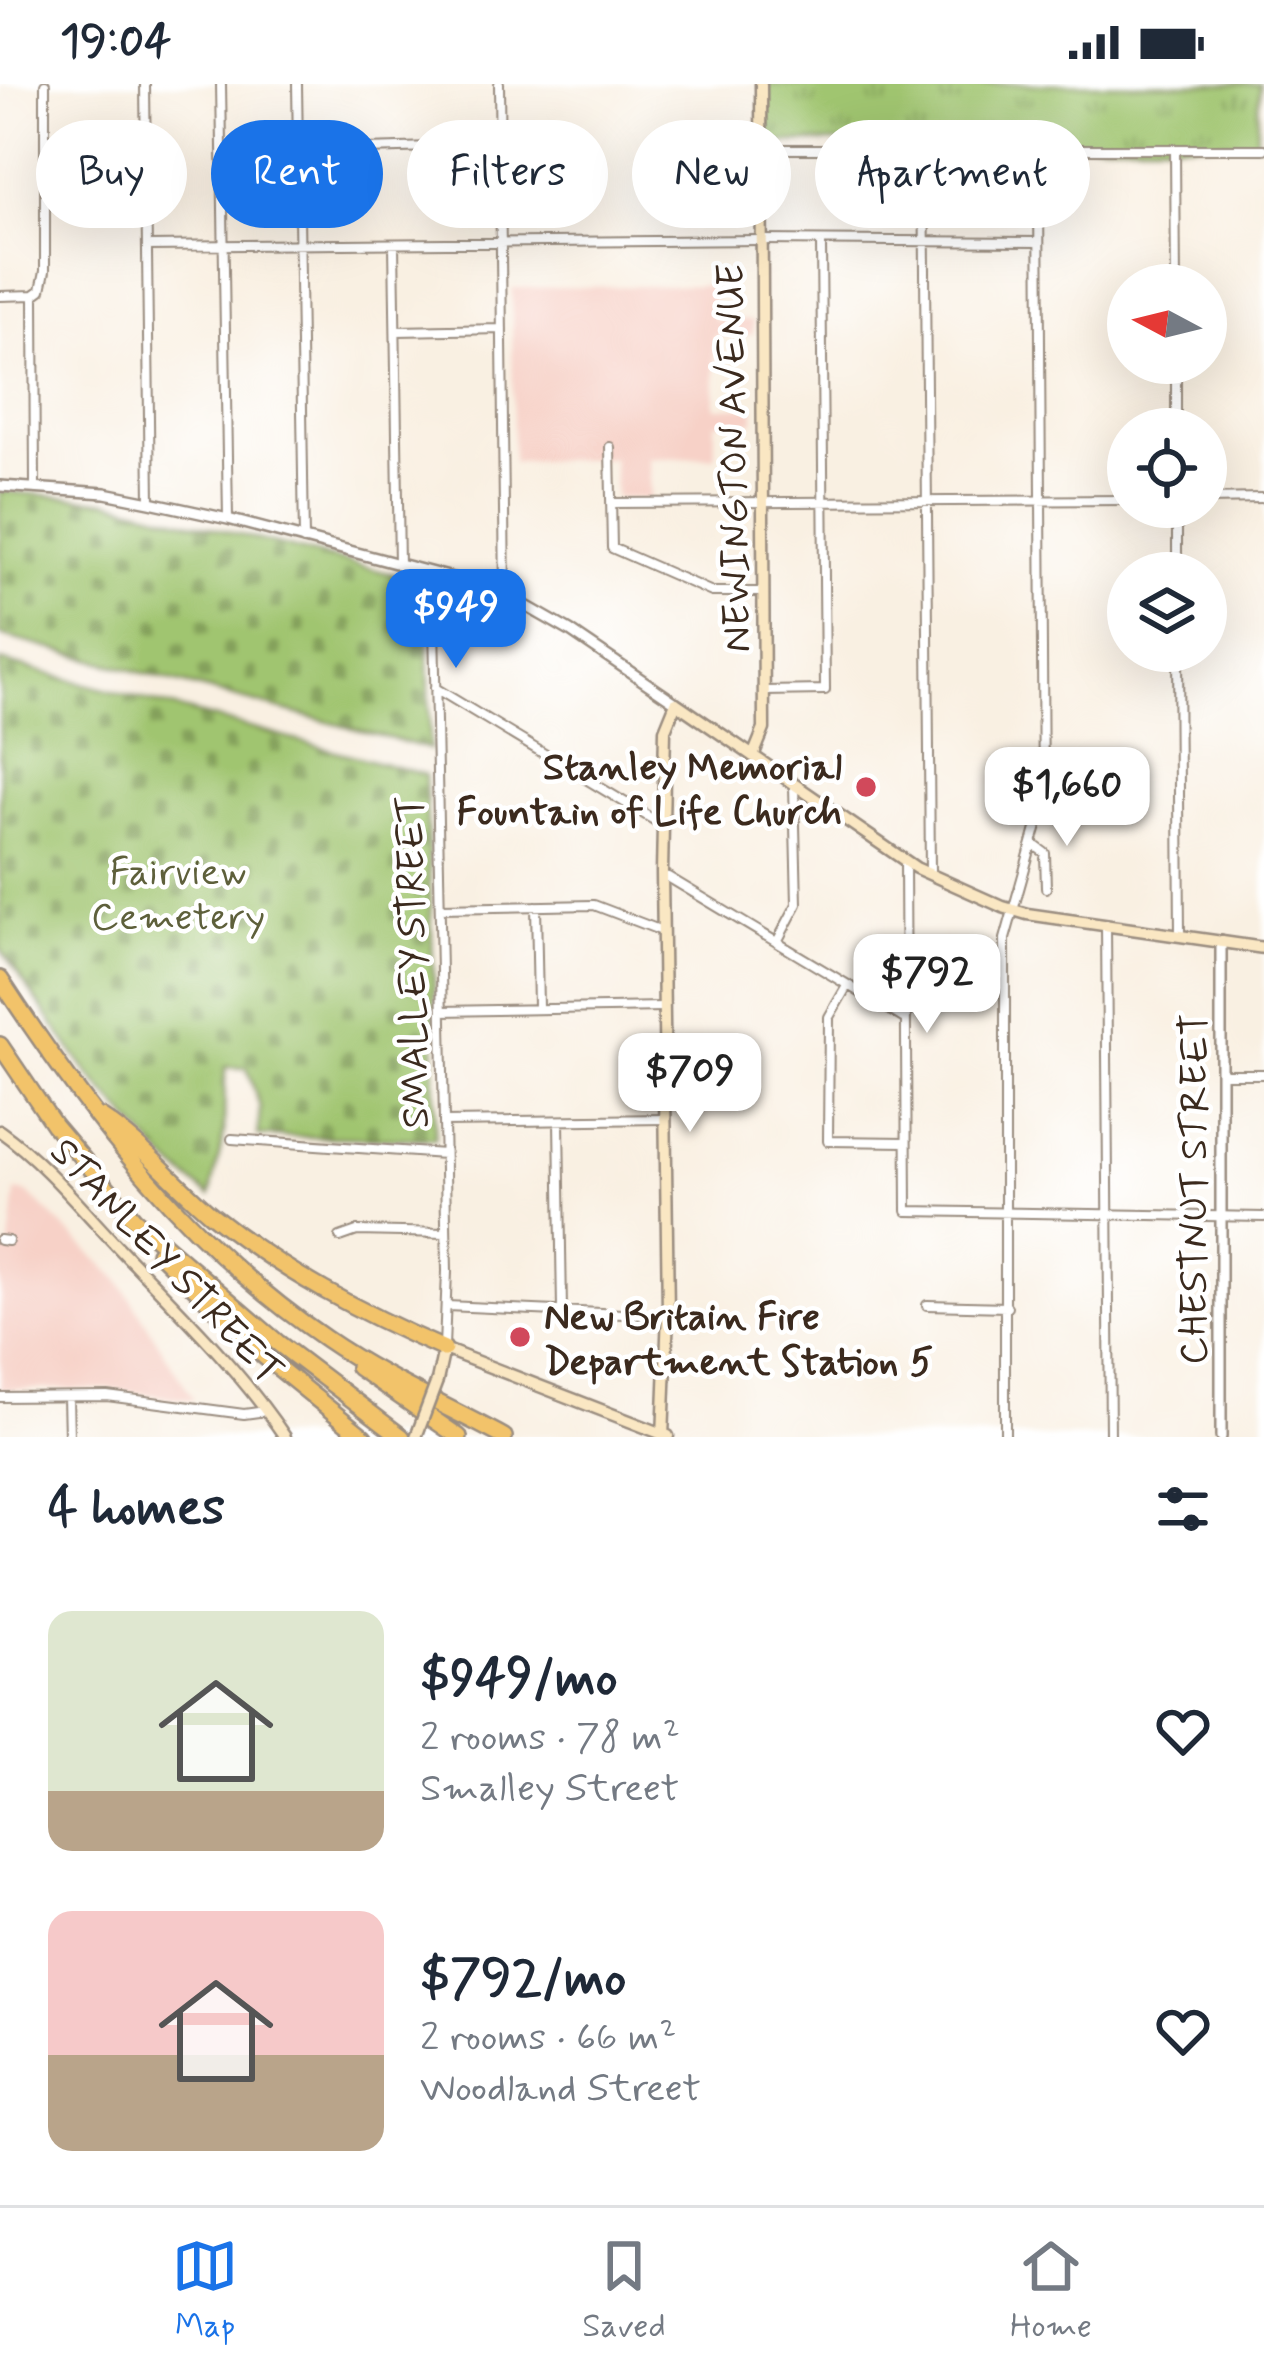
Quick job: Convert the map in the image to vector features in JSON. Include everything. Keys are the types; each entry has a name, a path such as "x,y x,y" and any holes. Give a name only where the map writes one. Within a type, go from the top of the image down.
{"highway":[{"path":"0,979 89,1109 191,1227 373,1380 459,1437"},
{"path":"0,1046 54,1125 157,1252 234,1329 364,1437"},
{"path":"89,1109 268,1257 443,1355"},
{"path":"124,1209 269,1336 402,1437"},
{"path":"330,1342 504,1437"}],"main road":[{"name":"NEWINGTON AVENUE","path":"760,120 761,84"},
{"name":"NEWINGTON AVENUE","path":"753,756 764,736 760,228"},
{"path":"416,1437 443,1355 666,1437 665,730 676,703 905,860 1012,910 1264,948"},
{"path":"665,954 666,870"},
{"name":"STANLEY STREET","path":"0,1131 47,1172 244,1380 285,1437"}],"street":[{"path":"0,296 34,296 41,290 45,271 45,84"},
{"path":"145,84 150,502"},
{"path":"221,84 228,519"},
{"path":"297,84 298,120"},
{"path":"500,84 500,120"},
{"path":"1175,149 1175,264"},
{"path":"1090,150 1264,149"},
{"path":"300,228 304,541"},
{"path":"501,228 505,594"},
{"path":"926,228 930,875"},
{"path":"1005,1437 1005,942 1043,805 1038,228"},
{"path":"764,691 825,690 821,241"},
{"path":"147,246 1039,242"},
{"path":"394,244 400,565"},
{"path":"34,296 35,488"},
{"path":"397,331 502,328"},
{"path":"610,447 612,548 712,592 763,592"},
{"path":"0,486 105,493 150,502 505,594 585,640 676,703"},
{"path":"1227,499 1264,498"},
{"path":"612,503 1107,500"},
{"name":"SMALLEY STREET","path":"433,573 447,1306 443,1355"},
{"path":"1178,672 1180,934"},
{"path":"435,688 665,827"},
{"path":"778,940 796,904 794,784"},
{"path":"1034,844 1046,853 1046,889"},
{"path":"905,860 908,1211 1264,1217"},
{"path":"666,870 905,1019"},
{"path":"536,905 538,1006"},
{"path":"440,908 594,905 662,931"},
{"path":"1106,924 1110,1437"},
{"name":"CHESTNUT STREET","path":"1221,940 1221,1437"},
{"path":"848,985 829,1017 828,1141 907,1142"},
{"path":"442,1011 666,1007"},
{"path":"1221,1074 1264,1074"},
{"path":"444,1122 667,1119"},
{"path":"559,1121 562,1310"},
{"path":"232,1139 445,1154"},
{"path":"340,1237 357,1231 446,1233"},
{"path":"927,1305 1007,1307"},
{"path":"447,1306 668,1316"},
{"path":"0,1397 107,1396 244,1414 267,1410"},
{"path":"68,1397 69,1437"}],"shaded area":[{"path":"713,285 714,320 753,320 753,334 714,336 715,407 754,407 754,422 715,423 715,457 649,458 650,499 615,497 613,458 513,462 512,288"},
{"path":"16,1191 28,1193 119,1280 194,1400 110,1389 0,1389 0,1249 9,1250"}],"green space":[{"path":"768,84 1260,84 1256,143 1090,143 1090,120 815,120 815,142 791,142 791,120 767,120"},
{"path":"0,491 109,501 427,583 430,749 0,635"},
{"name":"Fairview Cemetery","path":"0,661 425,775 435,1139 258,1136 260,1107 247,1068 225,1067 224,1133 210,1196 169,1163 89,1075 0,948"}],"place":[{"name":"Stanley Memorial Fountain of Life Church","path":"866,787"},
{"name":"New Britain Fire Department Station 5","path":"520,1337"}]}
